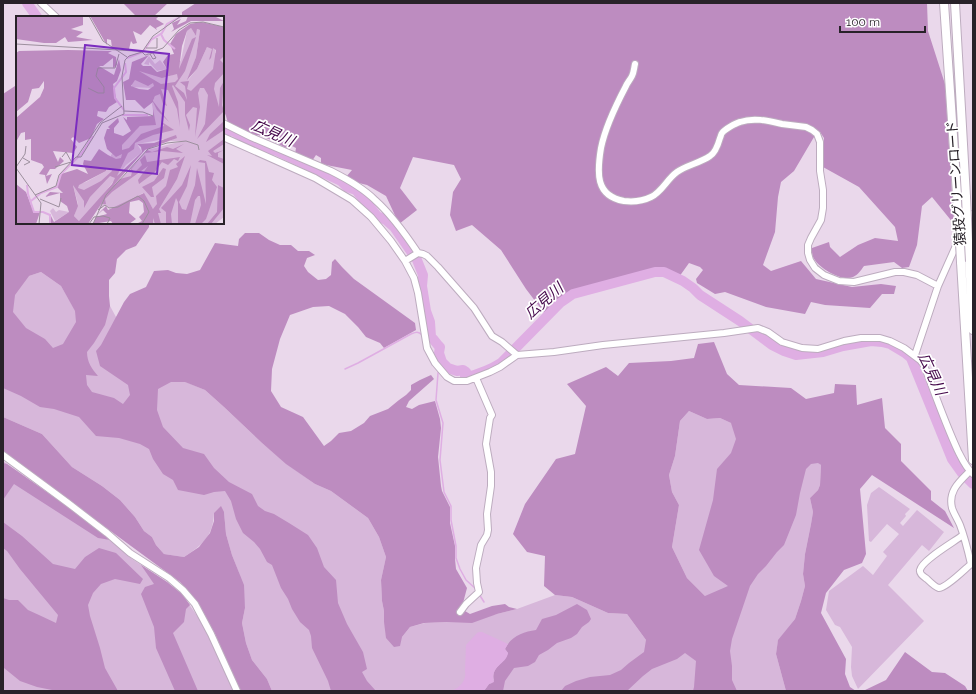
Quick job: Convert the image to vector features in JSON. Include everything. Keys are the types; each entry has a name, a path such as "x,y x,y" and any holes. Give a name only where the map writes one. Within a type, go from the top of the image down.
{"main road":[{"name":"猿投グリーンロード","path":"944,3 962,262 973,460"},
{"name":"猿投グリーンロード","path":"955,3 973,330"}],"street":[{"path":"41,3 55,16"},
{"path":"635,64 632,77 615,109 604,136 601,148 599,167 601,184 610,196 628,201 638,201 652,197 677,172 710,156 715,150 722,132 740,122 760,120 806,127 818,134 820,142 820,171 823,190 823,208 821,220 808,246 810,260 815,268 824,275 839,281 854,282 895,272 904,272 917,275 938,286"},
{"path":"224,124 251,137 331,171 356,185 388,212 417,254"},
{"path":"224,138 315,178 352,200 371,217 406,260 414,278 418,293 427,348 441,371 454,381 462,382 490,372 500,367 515,354 554,352 603,345 724,333 758,328 768,332 782,342 802,348 818,349 844,341 861,338 880,338 904,348 915,355 924,365 952,439 970,473 958,482 952,498 952,509 960,524 971,564 943,587 936,587 920,573 920,570 930,558 963,535"},
{"path":"915,355 938,286 956,245 973,214"},
{"path":"406,260 417,254 427,256 474,308 492,336 515,354"},
{"path":"460,612 466,604 478,594 476,568 481,545 487,535 488,530 487,514 491,486 491,472 486,444 490,418 492,415 476,378"},
{"path":"3,455 85,516 130,553 169,578 183,590 195,604 211,634 237,691"}],"shaded area":[{"path":"123,3 168,3 154,16 136,16"},
{"path":"196,3 927,3 928,31 945,84 954,224 932,197 922,206 917,245 909,267 902,268 894,262 864,266 856,275 848,278 837,276 825,269 813,257 812,248 829,242 830,247 840,257 858,245 875,238 898,241 895,227 859,187 823,167 824,138 820,132 814,137 794,171 781,182 775,232 763,265 771,271 801,261 816,279 852,287 881,284 896,286 894,294 882,294 870,308 825,305 811,302 805,314 766,307 725,292 715,294 697,283 696,279 703,270 700,267 689,263 679,277 665,270 656,271 574,291 545,314 526,289 501,250 472,225 456,231 450,215 453,192 461,179 454,165 413,157 400,188 417,210 399,224 386,196 367,185 359,183 358,186 346,177 352,170 321,164 321,158 316,155 312,161 295,154 296,148 292,146 286,148 258,135 245,144 231,134 224,111 224,16 182,16 182,12"},
{"path":"15,86 16,224 149,224 149,227 136,246 126,250 117,259 115,273 109,280 110,306 105,325 87,352 90,365 98,376 86,375 87,385 92,392 114,398 123,404 130,395 128,385 100,366 96,351 101,345 124,302 130,294 146,287 154,271 168,270 176,273 187,274 200,270 215,243 238,246 239,239 245,233 259,233 280,245 291,245 298,251 309,251 315,255 307,258 304,266 308,272 318,280 326,279 331,275 332,262 335,259 354,279 415,323 416,330 384,348 380,343 366,337 345,314 329,306 313,307 290,315 280,339 272,369 271,391 281,407 303,417 324,446 339,433 351,431 364,423 370,416 388,409 411,390 411,385 431,375 434,379 409,401 406,407 412,409 419,405 435,401 441,428 438,457 441,486 450,507 450,523 455,546 456,569 467,588 463,603 465,611 470,614 492,606 505,604 509,607 517,609 472,623 424,623 410,627 402,637 400,646 394,647 386,638 382,601 381,580 386,557 379,537 368,518 331,491 315,484 286,464 205,390 185,382 171,382 158,389 157,410 163,427 183,448 204,454 214,468 229,482 252,494 258,506 308,535 317,548 324,567 336,580 338,603 347,624 363,652 367,669 362,672 367,681 376,691 331,691 328,681 312,648 309,630 300,622 292,609 281,588 272,565 267,562 260,549 254,542 243,533 236,519 231,501 225,491 204,495 178,490 173,480 163,474 153,459 149,449 140,444 119,438 96,436 79,417 54,409 40,407 3,388 3,94","holes":["41,272 61,286 75,311 76,322 63,344 53,348 45,339 26,328 13,312 15,295 29,276"]},
{"path":"41,272 61,286 75,310 110,306 116,317 186,382 205,390 287,464 315,484 331,491 368,518 379,537 386,557 381,580 384,622 402,637 410,627 425,623 447,622 497,614 517,609 555,595 572,597 608,613 627,614 646,640 705,596 687,578 672,547 679,505 672,492 669,475 675,456 680,421 689,411 707,419 720,418 818,462 821,465 820,485 818,490 810,498 813,512 805,554 803,574 805,586 795,619 778,641 776,654 786,691 272,691 267,679 252,660 246,643 242,623 245,608 239,573 226,534 224,512 214,513 209,534 201,544 190,553 184,557 164,554 156,545 152,537 144,531 135,517 120,500 102,486 72,467 42,434 3,417 3,277 29,276"},
{"path":"714,342 727,374 739,385 791,388 806,399 834,393 835,384 856,385 857,405 882,398 885,428 901,444 901,461 931,491 931,500 945,511 954,528 872,475 860,489 866,554 862,563 844,570 826,593 821,613 846,659 845,674 850,687 856,691 786,691 776,654 778,640 795,619 805,586 803,574 805,554 813,512 810,498 818,490 820,485 821,465 818,463 811,464 806,469 796,515 784,545 758,574 750,586 732,639 730,651 732,680 737,691 693,691 696,661 685,653 677,659 652,669 627,691 561,691 565,686 576,681 590,677 610,675 621,670 644,652 646,640 627,614 608,613 572,597 555,595 544,586 545,556 527,552 513,534 525,504 556,459 575,454 586,406 567,384 606,367 618,376 629,363 671,361 694,358 698,344","holes":["689,411 707,419 720,418 731,423 736,439 731,453 717,469 713,500 699,550 714,576 728,586 705,596 687,578 672,547 679,505 672,492 669,475 675,456 680,421"]},
{"path":"3,417 42,434 72,467 102,486 120,500 135,517 144,531 152,537 156,545 164,554 184,557 199,547 210,533 214,521 214,513 221,506 224,512 226,534 232,555 244,585 245,608 242,623 246,643 252,660 267,679 272,691 240,691 215,634 197,602 180,582 3,452"},
{"path":"3,461 61,502 111,540 132,559 167,582 182,594 213,639 235,691 3,691"},
{"path":"3,463 7,464 61,502 111,540 98,538 14,484 3,500"},
{"path":"879,487 910,509 900,523 903,526 917,510 944,532 929,551 922,545 888,585 924,621 858,689 852,676 852,647 840,627 835,625 826,610 829,591 863,566 873,575 887,556 883,552 899,534 887,524 871,542 869,541 867,505 871,493"},
{"path":"3,522 22,536 53,564 75,569 85,557 99,548 116,553 143,579 140,584 115,579 101,584 93,593 88,605 105,668 118,691 53,691 20,681 4,668 3,598 18,600 28,610 56,623 58,615 3,548"},
{"path":"141,565 182,594 190,605 186,609 184,622 173,633 198,691 175,691 156,648 154,627 141,594 145,587 154,584"},
{"path":"577,604 587,610 591,619 577,634 557,643 539,655 535,662 528,666 514,668 505,681 503,691 484,691 494,680 494,672 506,657 508,653 505,649 514,638 522,633 536,630 542,619 556,615"},
{"path":"479,632 508,644 505,649 508,653 507,657 494,672 494,682 489,684 484,691 452,691 460,685 465,677 466,645"},
{"path":"905,652 932,672 945,673 965,686 968,691 863,691 886,680"}],"waterway":[{"name":"広見川","path":"27,3 36,16"},
{"name":"広見川","path":"224,130 233,131 261,147 277,151 341,181 347,187 356,190 377,216 386,220 394,227 417,260 423,275 422,286 426,311 430,322 431,337 440,347 439,353 442,362 448,368 457,371 463,370 466,372 465,376 467,377 484,372 501,363 560,303 573,294 655,272 664,272 683,281 700,295 740,321 772,345 784,351 796,355 823,352 843,346 871,341 890,344 905,353 911,358 952,459 962,473 973,484"},
{"path":"345,369 411,334 417,332 422,335"},
{"path":"439,371 436,400 443,423 440,460 444,492 451,506 451,520 456,546 456,558 466,580 476,589"},
{"path":"479,594 484,602"}]}
